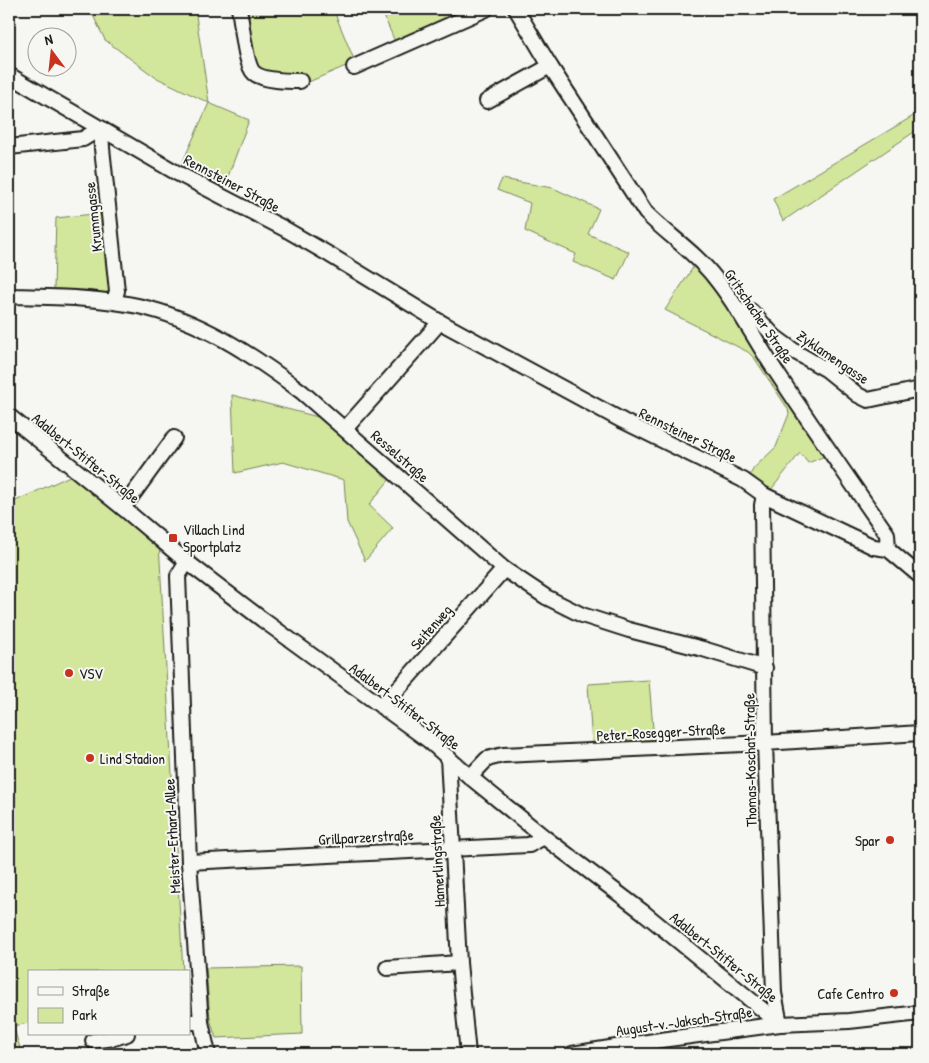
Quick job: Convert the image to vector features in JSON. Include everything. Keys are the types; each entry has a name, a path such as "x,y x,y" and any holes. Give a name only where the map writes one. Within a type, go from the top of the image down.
{"street":[{"path":"240,9 248,65 255,73 265,78 300,82"},
{"path":"354,67 486,9"},
{"name":"Gritschacher Straße","path":"516,9 550,66 646,213 689,251 714,277 739,312 771,364 887,534 888,549"},
{"path":"487,101 550,66"},
{"name":"Rennsteiner Straße","path":"9,75 177,173 315,246 440,322 623,421 743,480 764,495 874,547 888,549 920,576"},
{"path":"9,148 82,139 101,128"},
{"name":"Krummgasse","path":"101,128 117,291 114,301"},
{"name":"Resselstraße","path":"9,296 79,297 114,301 167,314 204,329 267,365 302,392 504,569 546,597 582,615 764,668"},
{"name":"Zyklamengasse","path":"739,312 752,311 775,337 797,353 827,370 868,400 920,389"},
{"path":"345,429 440,322"},
{"name":"Adalbert-Stifter-Straße","path":"9,416 124,508 187,562 263,620 428,740 544,837 643,912 780,1024"},
{"path":"124,508 174,438"},
{"name":"Thomas-Koschat-Straße","path":"764,495 762,505 765,743 774,993 780,1024"},
{"name":"Meister-Erhard-Allee","path":"187,562 178,576 195,1022 208,1054"},
{"name":"Seitenweg","path":"382,707 504,569"},
{"name":"Peter-Rosegger-Straße","path":"470,777 487,759 503,755 765,743 920,733"},
{"name":"Hamerlingstraße","path":"448,757 459,963 468,1054"},
{"name":"Grillparzerstraße","path":"189,862 529,845 544,837"},
{"path":"387,968 459,963"},
{"name":"August-v.-Jaksch-Straße","path":"572,1054 780,1024 849,1021 920,1013"},
{"path":"93,1041 120,1036"}],"green space":[{"path":"90,9 195,9 209,103 155,77 105,40"},
{"path":"244,9 333,9 355,62 304,84 288,77 259,70 255,65"},
{"path":"381,9 475,9 396,44"},
{"path":"209,103 249,120 223,190 180,168"},
{"path":"920,112 920,128 783,221 773,199"},
{"path":"502,179 553,188 599,209 588,234 629,252 616,280 573,262 576,254 525,231 530,203 497,190"},
{"path":"103,213 110,289 107,294 86,290 54,289 56,218"},
{"path":"694,266 712,280 825,456 808,463 800,453 770,491 748,478 754,468 776,447 789,414 788,409 755,359 748,352 665,310"},
{"path":"232,395 322,418 390,479 369,505 393,528 365,561 347,522 344,480 283,462 235,473"},
{"name":"Lind Stadion","path":"72,475 159,543 183,970 28,970 28,1023 13,1026 22,1054 9,1054 9,504"},
{"path":"649,680 654,741 592,745 588,684"},
{"path":"301,966 302,1034 216,1038 210,1019 206,968"}],"place":[{"name":"Villach Lind Sportplatz","path":"173,538"},
{"name":"VSV","path":"69,673"},
{"name":"Lind Stadion","path":"90,758"},
{"name":"Spar","path":"890,840"},
{"name":"Cafe Centro","path":"894,993"}]}
